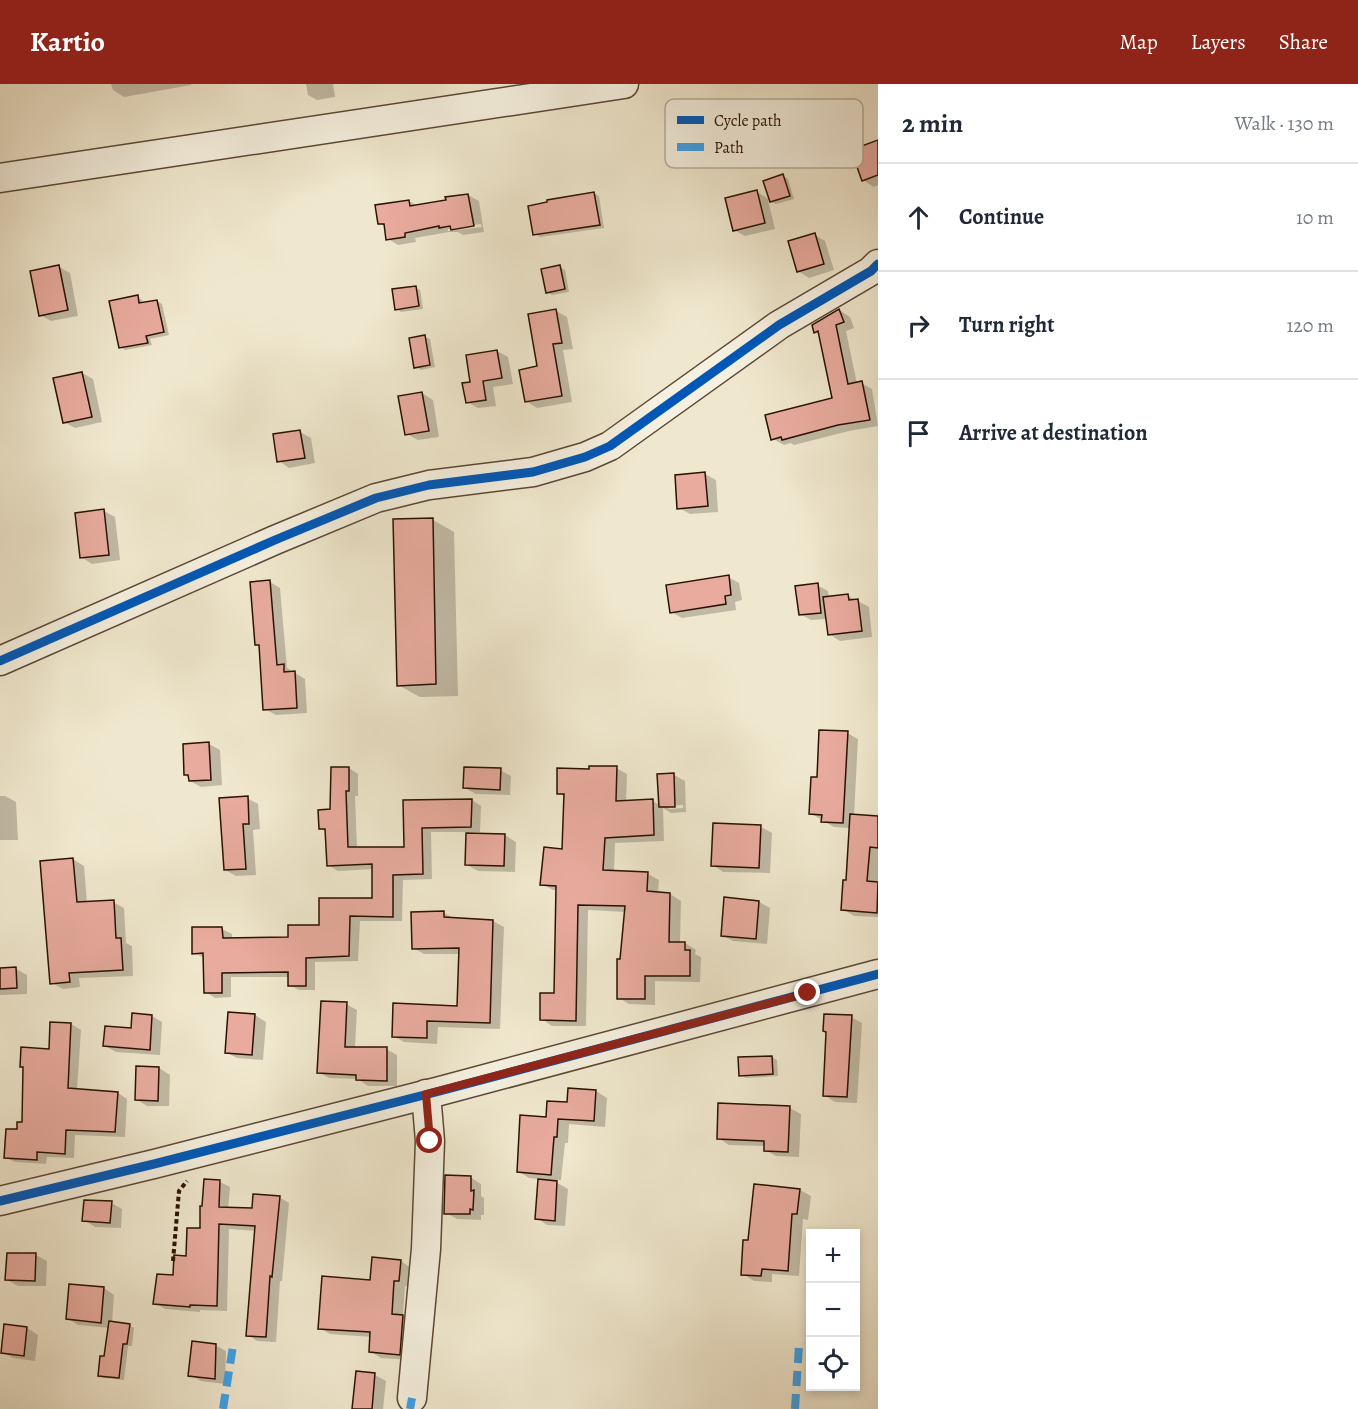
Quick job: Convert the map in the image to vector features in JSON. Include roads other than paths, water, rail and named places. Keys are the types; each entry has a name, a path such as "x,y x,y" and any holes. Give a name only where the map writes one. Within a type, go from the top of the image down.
{"street":[{"path":"0,178 624,84"},
{"path":"0,661 376,498 429,485 533,472 585,457 610,446 779,325 871,271 878,264"},
{"path":"0,1201 426,1094 878,974"},
{"path":"412,1398 426,1249 430,1141 426,1094"}]}
